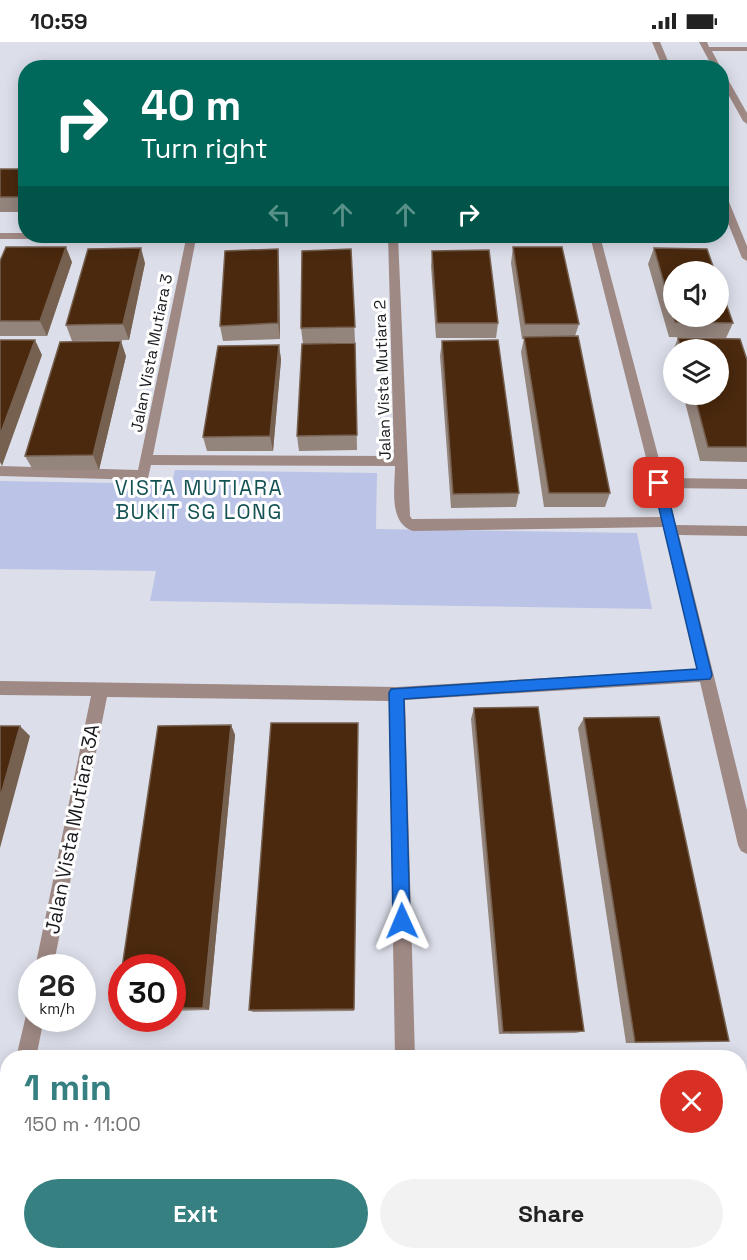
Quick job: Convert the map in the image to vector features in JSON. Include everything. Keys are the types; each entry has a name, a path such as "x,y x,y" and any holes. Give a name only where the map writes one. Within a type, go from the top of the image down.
{"street":[{"path":"656,42 664,60"},
{"path":"705,46 747,49"},
{"path":"705,46 713,60"},
{"path":"729,89 747,121"},
{"path":"729,214 747,258"},
{"path":"0,236 18,236"},
{"name":"Jalan Vista Mutiara 3","path":"0,471 143,475 190,243"},
{"name":"Jalan Vista Mutiara 2","path":"393,243 403,517 407,523 413,526 668,526"},
{"path":"597,243 659,483 747,845"},
{"path":"146,460 402,461"},
{"path":"659,483 747,484"},
{"path":"668,526 747,531"},
{"path":"0,688 396,693 705,675"},
{"name":"Jalan Vista Mutiara 3A","path":"47,954 99,691"},
{"path":"396,693 405,1050"},
{"path":"28,1050 31,1032"}],"shaded area":[{"path":"175,470 377,473 376,529 637,533 652,609 150,601 156,571 0,569 0,481 172,484"}],"building":[{"path":"0,169 18,169 18,197 0,197"},
{"path":"6,247 66,247 40,321 0,321 0,261"},
{"path":"513,247 562,247 579,324 525,324"},
{"path":"141,248 123,324 66,325 88,249"},
{"path":"654,248 707,249 711,261 663,261 663,280"},
{"path":"278,249 278,323 220,326 225,251"},
{"path":"351,249 355,327 301,328 302,251"},
{"path":"489,250 498,323 437,323 432,251"},
{"path":"578,336 610,493 549,493 524,337"},
{"path":"678,338 740,339 747,360 747,447 708,447 697,405 729,405 729,339"},
{"path":"0,340 35,340 0,435"},
{"path":"498,340 519,493 453,494 442,341"},
{"path":"121,341 93,455 25,456 60,342"},
{"path":"355,343 357,435 297,436 302,344"},
{"path":"279,345 270,436 203,437 218,346"},
{"path":"538,707 584,1031 503,1032 474,708"},
{"path":"659,717 729,1041 635,1042 584,718"},
{"path":"271,723 358,723 354,1009 249,1010"},
{"path":"231,725 203,1008 186,1008 186,954 124,954 158,726"},
{"path":"0,726 20,726 0,798"}],"district":[{"name":"VISTA MUTIARA BUKIT SG LONG","path":"199,500"}],"route":[{"path":"402,921 396,693 705,675 659,483"}]}
